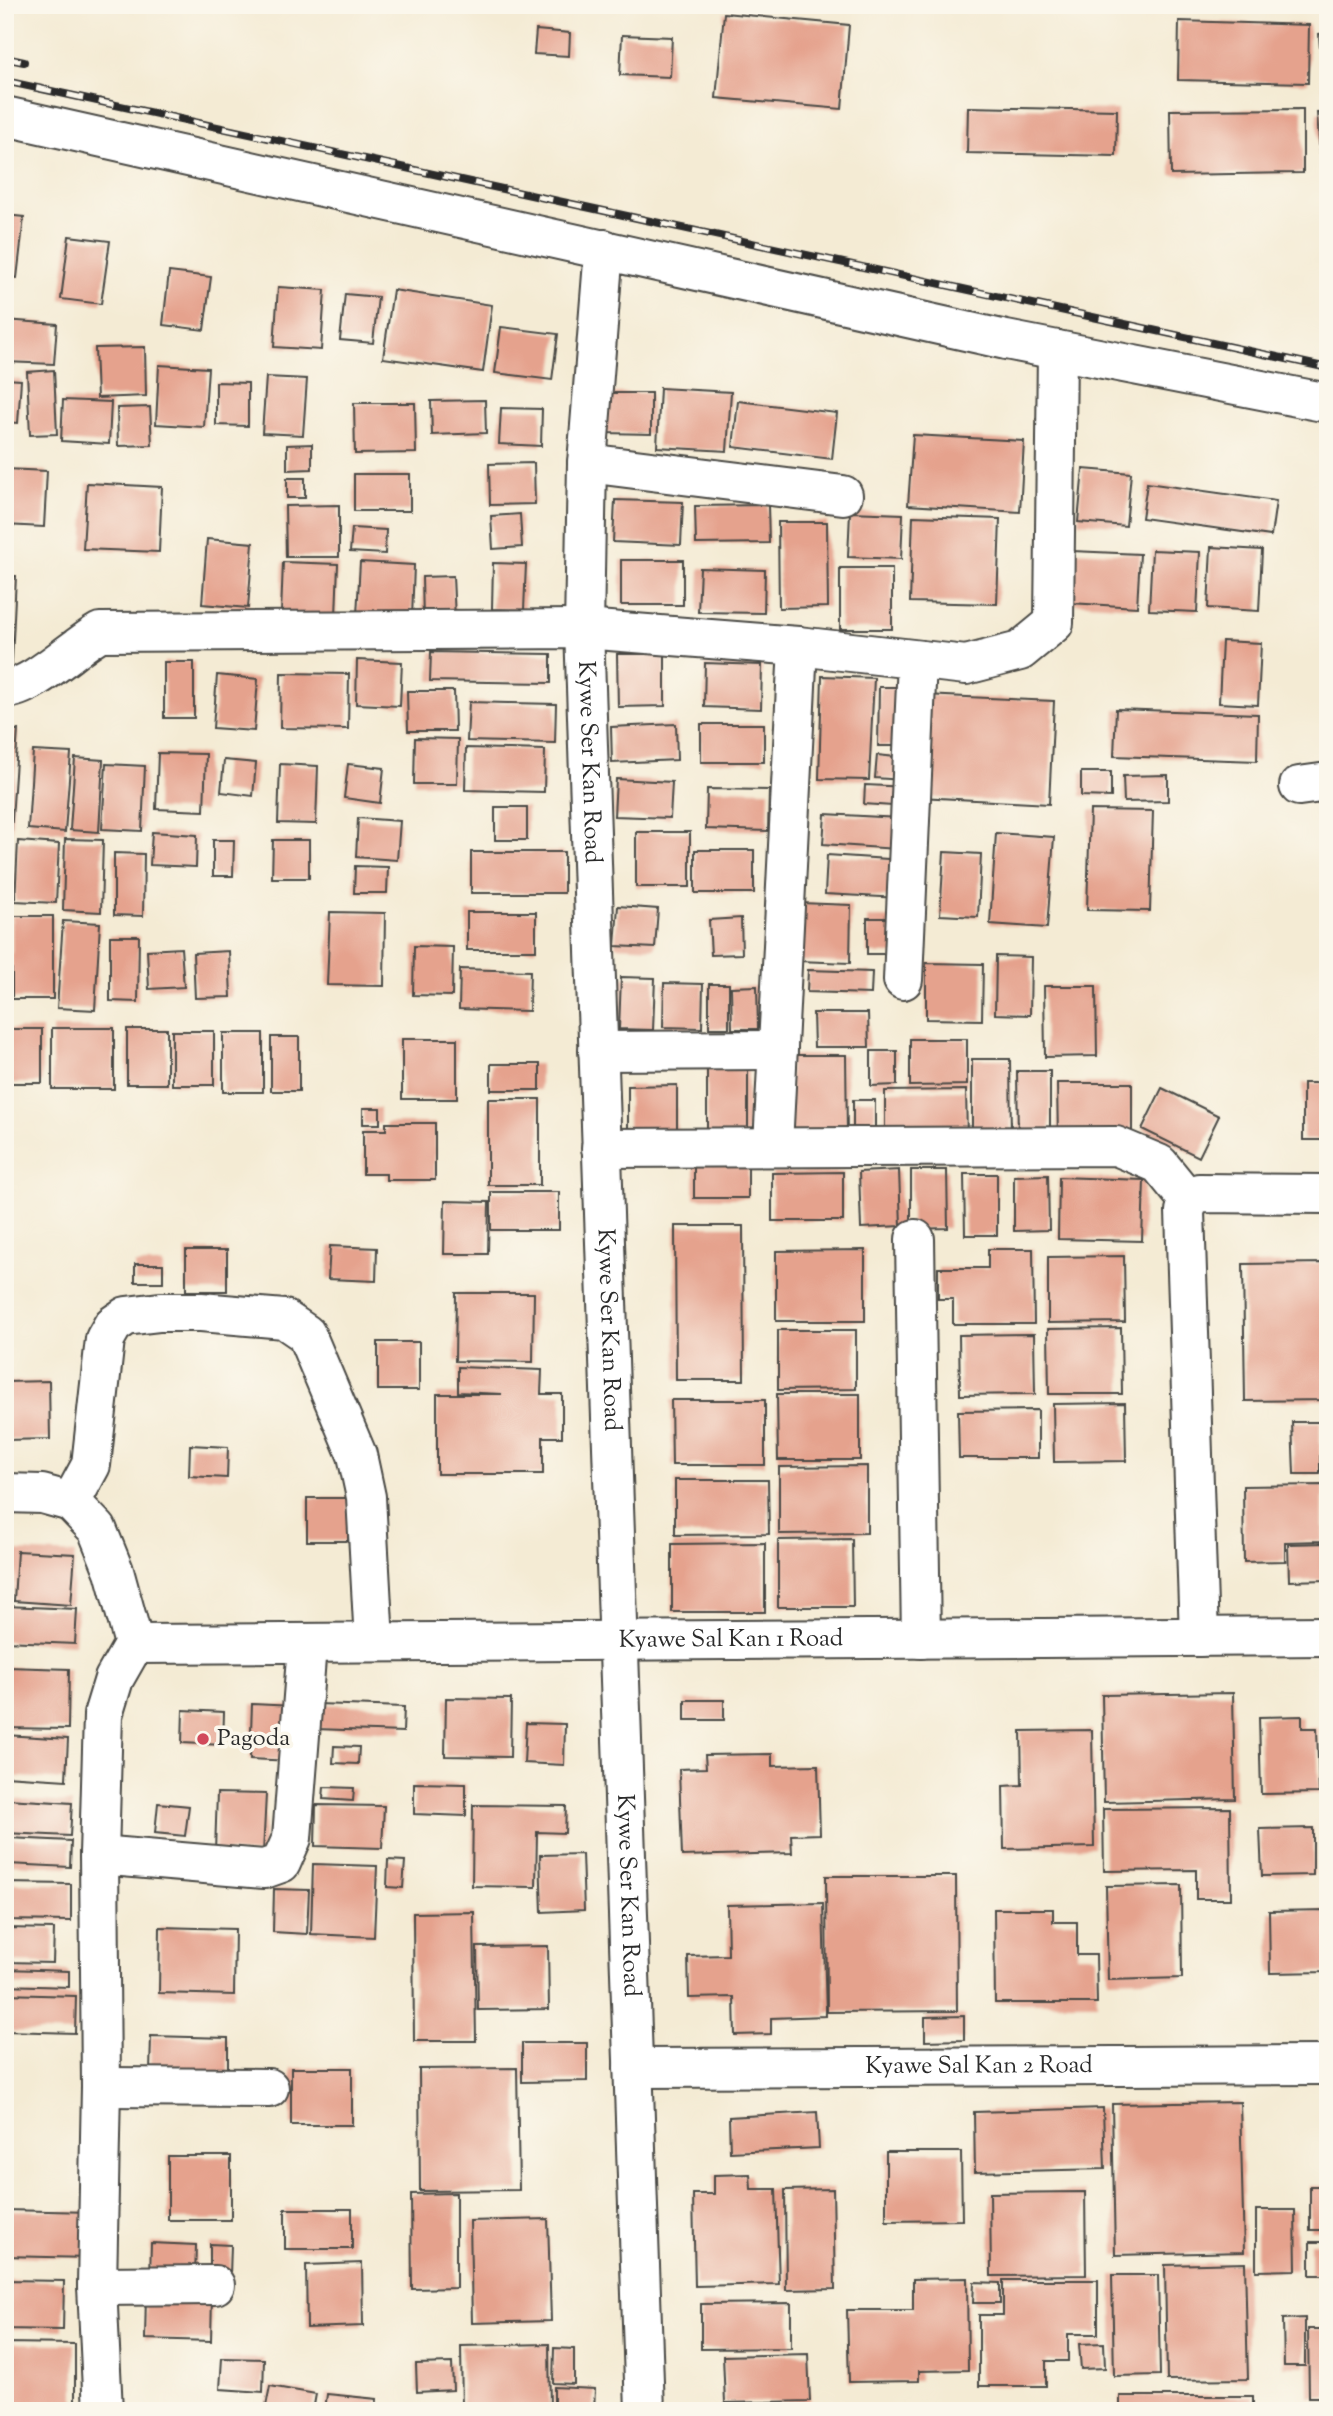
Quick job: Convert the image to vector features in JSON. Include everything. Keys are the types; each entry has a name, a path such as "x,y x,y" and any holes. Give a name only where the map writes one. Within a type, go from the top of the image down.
{"street":[{"path":"5,116 1057,350 1328,402"},
{"name":"Kywe Ser Kan Road","path":"604,249 587,463 584,629 645,2411"},
{"path":"5,689 19,688 100,632 584,629 798,646 917,662 966,665 1020,651 1054,623 1057,350"},
{"path":"587,463 843,495"},
{"path":"773,1146 798,646"},
{"path":"903,979 917,662"},
{"path":"598,1051 778,1050"},
{"path":"601,1148 1116,1146 1159,1164 1189,1201"},
{"path":"1199,1637 1185,1211 1189,1201 1199,1193 1328,1194"},
{"path":"915,1239 921,1639"},
{"path":"71,1502 91,1465 105,1339 113,1325 126,1316 160,1312 201,1312 284,1319 306,1334 357,1455 366,1497 374,1642"},
{"path":"5,1493 42,1494 71,1502 97,1530 114,1571 134,1644 114,1679 103,1715 99,1855 101,2087 97,2286 103,2411"},
{"name":"Kyawe Sal Kan 1 Road","path":"134,1644 307,1645 374,1642 1328,1636"},
{"path":"99,1855 264,1869 281,1863 288,1854 292,1838 307,1645"},
{"name":"Kyawe Sal Kan 2 Road","path":"633,2068 1328,2065"},
{"path":"101,2087 269,2088"},
{"path":"97,2286 215,2285"}],"building":[{"path":"724,13 849,25 842,109 716,98"},
{"path":"1179,21 1309,25 1308,83 1178,80"},
{"path":"536,30 570,33 569,56 534,54"},
{"path":"1328,33 1328,89 1323,89 1319,34"},
{"path":"622,35 672,37 670,77 620,75"},
{"path":"968,107 1117,110 1116,156 967,153"},
{"path":"1303,109 1303,173 1171,175 1170,110"},
{"path":"1328,112 1328,167 1321,168 1317,113"},
{"path":"5,215 24,217 17,278 5,277"},
{"path":"69,236 110,241 101,304 61,299"},
{"path":"169,272 211,277 204,330 163,325"},
{"path":"278,287 325,290 321,350 274,347"},
{"path":"393,290 492,305 483,372 383,358"},
{"path":"345,294 378,297 373,343 340,340"},
{"path":"5,320 57,324 54,364 5,362"},
{"path":"501,327 558,334 552,380 495,373"},
{"path":"145,347 146,396 97,398 95,348"},
{"path":"159,365 208,368 204,427 156,424"},
{"path":"54,370 57,434 30,435 27,372"},
{"path":"266,377 307,379 303,435 262,433"},
{"path":"5,379 21,380 18,423 5,422"},
{"path":"216,382 248,383 248,426 216,425"},
{"path":"660,388 731,392 727,451 657,447"},
{"path":"606,393 651,393 651,434 605,433"},
{"path":"63,400 111,402 109,444 61,441"},
{"path":"485,400 486,433 432,435 431,401"},
{"path":"738,401 837,413 832,459 733,447"},
{"path":"354,403 415,403 416,453 355,454"},
{"path":"150,407 152,445 118,446 117,408"},
{"path":"501,408 542,409 541,446 499,444"},
{"path":"913,435 1024,441 1020,512 908,505"},
{"path":"312,444 312,469 287,470 287,445"},
{"path":"534,463 535,504 490,505 489,464"},
{"path":"5,469 47,471 44,527 5,525"},
{"path":"1083,469 1131,473 1126,526 1078,522"},
{"path":"354,474 410,474 410,511 354,511"},
{"path":"287,478 305,478 305,498 287,498"},
{"path":"87,483 162,487 159,552 83,549"},
{"path":"1147,483 1276,501 1271,536 1142,518"},
{"path":"615,500 683,502 681,545 613,542"},
{"path":"339,505 339,557 286,557 285,506"},
{"path":"768,505 769,543 696,544 695,506"},
{"path":"850,512 903,514 901,559 848,557"},
{"path":"520,514 522,547 493,549 491,516"},
{"path":"913,516 1000,519 997,604 910,602"},
{"path":"778,522 827,522 828,607 779,608"},
{"path":"352,528 386,530 385,554 350,552"},
{"path":"207,539 253,543 248,608 202,604"},
{"path":"1211,547 1262,550 1259,611 1208,608"},
{"path":"1152,550 1200,552 1197,612 1149,610"},
{"path":"1072,551 1140,554 1137,607 1070,603"},
{"path":"621,560 683,560 683,605 621,605"},
{"path":"283,562 338,564 336,616 281,614"},
{"path":"360,562 414,565 412,618 357,615"},
{"path":"493,563 526,564 524,610 492,609"},
{"path":"700,568 765,570 764,613 698,612"},
{"path":"840,568 892,568 892,629 840,629"},
{"path":"5,576 16,576 11,682 5,682"},
{"path":"453,576 455,619 423,620 422,577"},
{"path":"1222,641 1261,643 1258,705 1219,703"},
{"path":"431,652 551,654 551,683 430,681"},
{"path":"617,654 665,654 665,706 618,707"},
{"path":"357,660 402,662 400,706 356,704"},
{"path":"164,662 194,662 194,718 164,718"},
{"path":"705,663 762,665 761,709 704,707"},
{"path":"281,673 349,674 348,729 280,728"},
{"path":"217,675 258,679 254,731 213,728"},
{"path":"822,676 874,678 869,780 819,779"},
{"path":"879,687 903,687 901,746 878,746"},
{"path":"407,691 454,691 455,731 408,731"},
{"path":"924,695 1054,701 1049,804 920,797"},
{"path":"469,702 556,704 555,743 467,741"},
{"path":"1116,709 1258,714 1257,761 1114,756"},
{"path":"676,724 677,760 612,763 611,727"},
{"path":"701,724 764,724 764,762 701,762"},
{"path":"5,729 18,730 11,834 5,833"},
{"path":"415,738 458,739 457,784 414,784"},
{"path":"466,748 545,750 544,792 465,790"},
{"path":"33,751 71,753 65,832 28,829"},
{"path":"158,753 206,754 204,811 156,809"},
{"path":"877,755 905,758 903,780 875,778"},
{"path":"75,758 103,760 99,832 70,830"},
{"path":"224,760 256,763 253,796 221,792"},
{"path":"106,764 145,766 142,831 102,829"},
{"path":"280,764 318,766 316,824 278,823"},
{"path":"348,764 384,768 380,803 344,798"},
{"path":"1081,772 1111,772 1111,797 1081,796"},
{"path":"1168,775 1168,801 1124,802 1123,776"},
{"path":"616,779 672,782 670,818 614,816"},
{"path":"865,785 908,787 907,807 864,804"},
{"path":"707,789 769,790 768,831 706,829"},
{"path":"495,807 527,807 527,840 495,840"},
{"path":"1090,810 1153,811 1150,911 1087,910"},
{"path":"825,814 899,818 897,849 823,844"},
{"path":"358,818 400,821 397,860 356,857"},
{"path":"152,832 197,835 196,867 150,865"},
{"path":"636,832 690,832 690,887 636,887"},
{"path":"996,833 1054,837 1047,928 990,924"},
{"path":"65,839 103,840 101,912 63,910"},
{"path":"213,840 234,840 233,876 213,876"},
{"path":"273,840 309,840 309,878 272,878"},
{"path":"18,841 59,844 56,903 15,901"},
{"path":"695,850 754,850 754,893 695,893"},
{"path":"471,852 564,852 564,893 471,893"},
{"path":"944,852 981,854 978,917 940,915"},
{"path":"114,853 144,854 143,916 114,915"},
{"path":"827,855 903,860 900,898 825,894"},
{"path":"355,866 388,867 387,893 354,893"},
{"path":"800,903 851,905 850,963 798,961"},
{"path":"618,906 658,909 655,948 615,946"},
{"path":"330,912 385,913 384,986 327,985"},
{"path":"467,912 536,912 536,950 467,950"},
{"path":"12,916 53,916 53,999 12,999"},
{"path":"741,918 742,954 711,955 709,920"},
{"path":"867,918 903,918 903,954 867,954"},
{"path":"63,921 100,923 95,1010 57,1008"},
{"path":"110,936 139,936 138,1002 110,1001"},
{"path":"414,946 453,947 452,996 413,995"},
{"path":"181,948 184,987 149,989 147,950"},
{"path":"229,951 231,997 195,998 193,953"},
{"path":"996,956 1031,957 1030,1015 995,1014"},
{"path":"926,963 983,964 982,1020 926,1019"},
{"path":"460,969 530,971 529,1011 459,1009"},
{"path":"808,970 872,972 871,994 807,992"},
{"path":"1324,976 1328,976 1328,1008 1324,1008"},
{"path":"621,977 655,978 653,1030 619,1029"},
{"path":"664,983 703,984 702,1028 663,1027"},
{"path":"709,984 729,984 729,1028 709,1028"},
{"path":"757,986 758,1029 732,1029 731,987"},
{"path":"1044,986 1096,986 1097,1056 1045,1057"},
{"path":"813,1013 868,1013 869,1047 814,1047"},
{"path":"52,1028 114,1028 114,1089 52,1089"},
{"path":"8,1029 42,1029 42,1083 8,1083"},
{"path":"127,1029 167,1029 167,1084 127,1084"},
{"path":"172,1031 214,1031 214,1085 172,1085"},
{"path":"223,1033 263,1033 263,1092 223,1092"},
{"path":"271,1037 299,1037 299,1091 271,1091"},
{"path":"402,1039 457,1039 457,1099 402,1099"},
{"path":"910,1039 967,1039 967,1085 910,1086"},
{"path":"871,1051 897,1051 897,1085 871,1086"},
{"path":"790,1055 846,1055 847,1137 790,1137"},
{"path":"972,1059 1010,1059 1011,1137 972,1138"},
{"path":"491,1064 540,1064 540,1090 491,1090"},
{"path":"707,1068 748,1068 748,1135 707,1136"},
{"path":"1017,1071 1050,1071 1050,1137 1018,1138"},
{"path":"1057,1083 1132,1083 1132,1138 1058,1139"},
{"path":"1303,1083 1328,1083 1328,1140 1303,1140"},
{"path":"677,1085 677,1140 628,1140 628,1086"},
{"path":"1162,1088 1219,1116 1199,1157 1142,1129"},
{"path":"966,1090 967,1139 885,1139 885,1091"},
{"path":"488,1099 540,1099 540,1185 488,1185"},
{"path":"853,1100 875,1100 875,1140 853,1140"},
{"path":"363,1108 380,1108 380,1124 363,1124"},
{"path":"386,1123 435,1123 435,1180 386,1180 386,1174 363,1174 363,1130 386,1130"},
{"path":"748,1152 748,1198 694,1198 694,1153"},
{"path":"899,1170 901,1226 861,1228 859,1172"},
{"path":"911,1170 947,1170 948,1228 911,1229"},
{"path":"843,1172 843,1221 772,1221 772,1173"},
{"path":"964,1174 997,1174 997,1235 965,1235"},
{"path":"1048,1175 1049,1230 1014,1231 1014,1176"},
{"path":"1059,1177 1144,1180 1142,1241 1058,1239"},
{"path":"491,1192 559,1192 559,1230 491,1230"},
{"path":"445,1201 489,1202 488,1254 444,1254"},
{"path":"675,1226 743,1226 744,1380 676,1380"},
{"path":"330,1246 377,1248 376,1281 328,1279"},
{"path":"988,1249 1033,1249 1034,1324 953,1324 953,1299 938,1299 938,1268 988,1268"},
{"path":"186,1250 227,1250 227,1291 186,1291"},
{"path":"865,1250 865,1321 776,1321 776,1251"},
{"path":"1124,1256 1125,1322 1048,1323 1048,1257"},
{"path":"1328,1263 1328,1400 1245,1401 1243,1264"},
{"path":"135,1264 163,1264 163,1282 135,1282"},
{"path":"456,1293 534,1293 533,1362 455,1361"},
{"path":"1121,1328 1122,1394 1049,1394 1048,1329"},
{"path":"778,1330 856,1330 856,1389 778,1390"},
{"path":"1034,1334 1035,1394 960,1395 959,1335"},
{"path":"378,1342 419,1342 419,1390 378,1390"},
{"path":"458,1367 542,1370 541,1394 562,1394 562,1437 543,1437 543,1474 437,1474 437,1394 502,1394 458,1392"},
{"path":"49,1381 50,1439 5,1440 5,1382"},
{"path":"777,1394 860,1394 860,1460 778,1460"},
{"path":"671,1400 765,1400 765,1465 672,1465"},
{"path":"1125,1403 1126,1461 1054,1462 1053,1404"},
{"path":"1038,1410 1038,1458 959,1458 958,1411"},
{"path":"1292,1422 1320,1422 1320,1474 1294,1474"},
{"path":"190,1445 228,1447 227,1478 189,1476"},
{"path":"867,1466 867,1533 779,1534 779,1467"},
{"path":"675,1480 768,1480 769,1534 675,1535"},
{"path":"1323,1485 1323,1541 1285,1542 1285,1561 1244,1562 1243,1486"},
{"path":"307,1498 348,1498 348,1541 307,1541"},
{"path":"5,1521 10,1521 8,1551 5,1551"},
{"path":"852,1539 853,1607 778,1607 778,1540"},
{"path":"765,1543 765,1612 672,1612 672,1544"},
{"path":"1328,1543 1328,1580 1289,1581 1288,1544"},
{"path":"17,1551 75,1554 71,1605 14,1601"},
{"path":"5,1606 77,1609 75,1644 5,1641"},
{"path":"7,1667 69,1669 68,1729 5,1728"},
{"path":"1233,1693 1235,1799 1104,1802 1102,1695"},
{"path":"446,1698 511,1699 510,1757 445,1756"},
{"path":"685,1700 724,1700 724,1720 685,1720"},
{"path":"252,1704 294,1706 292,1761 250,1759"},
{"path":"317,1704 404,1707 403,1732 316,1729"},
{"path":"183,1710 224,1712 223,1745 182,1743"},
{"path":"1302,1716 1302,1728 1317,1728 1319,1793 1261,1794 1259,1717"},
{"path":"526,1723 565,1724 564,1765 524,1763"},
{"path":"1092,1730 1094,1847 1004,1849 1003,1786 1022,1785 1021,1731"},
{"path":"5,1735 68,1739 66,1780 5,1776"},
{"path":"334,1746 359,1747 358,1764 333,1763"},
{"path":"772,1754 772,1766 818,1765 820,1834 791,1835 792,1853 682,1856 679,1769 706,1768 705,1755"},
{"path":"414,1783 466,1784 466,1816 414,1814"},
{"path":"324,1787 354,1788 353,1801 323,1799"},
{"path":"217,1793 266,1794 263,1854 215,1851"},
{"path":"7,1799 72,1803 70,1836 5,1833"},
{"path":"158,1803 189,1806 185,1836 155,1833"},
{"path":"316,1805 384,1806 382,1848 315,1846"},
{"path":"473,1805 566,1806 565,1833 537,1832 536,1887 472,1886"},
{"path":"1230,1808 1231,1899 1196,1899 1196,1870 1104,1871 1103,1809"},
{"path":"1313,1828 1313,1875 1262,1876 1260,1829"},
{"path":"9,1838 71,1841 70,1867 8,1864"},
{"path":"582,1854 584,1910 542,1912 540,1855"},
{"path":"388,1860 405,1861 403,1888 387,1887"},
{"path":"313,1864 377,1866 374,1937 311,1934"},
{"path":"826,1876 956,1876 957,2011 827,2012"},
{"path":"5,1883 71,1884 71,1921 5,1920"},
{"path":"1181,1885 1182,1978 1108,1980 1106,1886"},
{"path":"274,1889 309,1890 307,1934 273,1932"},
{"path":"823,1903 826,2016 771,2018 771,2034 735,2035 734,1997 689,1998 688,1956 728,1955 727,1905"},
{"path":"994,1909 1053,1909 1053,1922 1077,1922 1077,1955 1096,1955 1097,2003 995,2003"},
{"path":"1328,1910 1328,1972 1270,1973 1269,1911"},
{"path":"474,1912 476,2041 414,2041 413,1913"},
{"path":"160,1927 235,1929 234,1995 159,1993"},
{"path":"5,1928 54,1929 53,1963 5,1962"},
{"path":"548,1946 549,2009 478,2010 477,1947"},
{"path":"5,1969 69,1971 69,1987 5,1985"},
{"path":"5,1994 76,1996 75,2033 5,2031"},
{"path":"964,2016 964,2040 925,2041 925,2017"},
{"path":"151,2036 228,2038 228,2073 150,2072"},
{"path":"522,2043 587,2043 587,2081 522,2082"},
{"path":"291,2068 352,2068 352,2125 291,2125"},
{"path":"517,2068 519,2190 420,2191 419,2069"},
{"path":"1240,2102 1244,2252 1115,2255 1112,2104"},
{"path":"1103,2108 1105,2169 975,2172 974,2112"},
{"path":"817,2112 819,2148 730,2152 729,2117"},
{"path":"886,2152 961,2152 962,2220 886,2221"},
{"path":"168,2156 231,2156 231,2220 168,2220"},
{"path":"750,2174 751,2189 776,2189 779,2284 695,2286 693,2194 714,2194 714,2175"},
{"path":"1310,2186 1328,2186 1328,2230 1310,2230"},
{"path":"833,2189 835,2289 786,2290 785,2190"},
{"path":"1085,2192 1086,2275 991,2276 990,2193"},
{"path":"456,2193 456,2288 412,2289 411,2194"},
{"path":"285,2209 352,2209 352,2249 285,2249"},
{"path":"5,2210 91,2212 89,2258 5,2256"},
{"path":"1256,2210 1295,2210 1296,2270 1256,2271"},
{"path":"548,2219 551,2321 472,2323 470,2221"},
{"path":"1310,2242 1328,2242 1328,2275 1310,2275"},
{"path":"151,2243 196,2245 195,2276 150,2275"},
{"path":"210,2244 231,2245 230,2276 210,2275"},
{"path":"362,2263 363,2326 307,2328 306,2265"},
{"path":"1245,2263 1248,2379 1167,2380 1165,2265"},
{"path":"1112,2275 1158,2275 1160,2375 1114,2376"},
{"path":"967,2278 968,2370 919,2371 919,2381 849,2382 847,2310 913,2310 913,2279"},
{"path":"5,2280 64,2281 63,2330 5,2329"},
{"path":"1003,2280 1098,2280 1098,2334 1068,2334 1068,2361 1046,2361 1046,2386 979,2386 979,2315 1003,2315"},
{"path":"974,2282 1000,2283 1000,2303 973,2303"},
{"path":"146,2294 212,2295 211,2341 145,2339"},
{"path":"791,2303 791,2348 701,2349 701,2304"},
{"path":"1305,2318 1305,2366 1284,2366 1283,2319"},
{"path":"1308,2329 1328,2329 1328,2397 1309,2397"},
{"path":"5,2343 75,2344 75,2411 5,2411"},
{"path":"1104,2343 1105,2368 1081,2369 1079,2344"},
{"path":"549,2344 550,2411 462,2411 461,2346"},
{"path":"554,2348 574,2349 574,2384 553,2383"},
{"path":"808,2354 810,2401 725,2403 723,2356"},
{"path":"222,2358 264,2359 263,2392 220,2389"},
{"path":"452,2363 453,2390 417,2392 416,2364"},
{"path":"270,2386 316,2394 313,2411 265,2411"},
{"path":"554,2387 595,2389 594,2411 554,2411"},
{"path":"327,2394 377,2399 376,2411 325,2411"},
{"path":"1120,2396 1253,2396 1253,2411 1120,2411"},
{"path":"780,2407 780,2411 747,2411 747,2408"}],"railway":[{"path":"5,58 24,62"},
{"path":"5,81 1328,368"}],"place":[{"name":"Pagoda","path":"203,1739"}]}
